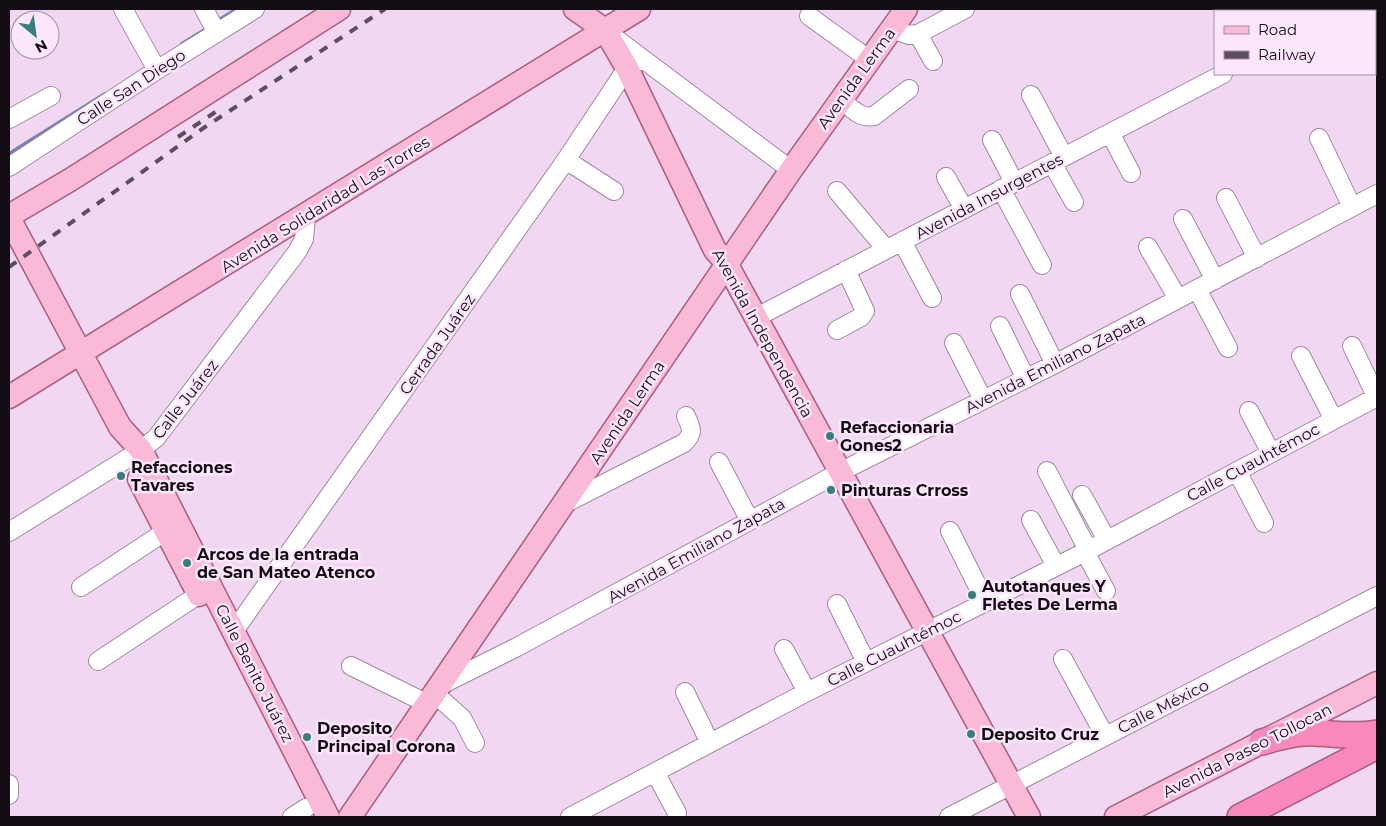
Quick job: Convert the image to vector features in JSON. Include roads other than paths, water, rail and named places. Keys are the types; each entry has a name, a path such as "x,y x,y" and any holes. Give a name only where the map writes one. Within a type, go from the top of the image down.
{"highway":[{"path":"1262,742 1286,736 1314,733 1349,736 1377,733"},
{"path":"1240,817 1377,746"}],"main road":[{"path":"9,217 339,9"},
{"name":"Avenida Independencia","path":"575,9 605,30 634,64 723,259 1029,817"},
{"name":"Avenida Solidaridad Las Torres","path":"9,397 639,9"},
{"name":"Avenida Lerma","path":"350,817 566,502 785,166 841,100 906,9"},
{"name":"Calle Benito Juárez","path":"9,217 184,550 234,631 328,817"},
{"name":"Calle Benito Juárez","path":"134,453 166,531 184,550 198,595 303,814"},
{"name":"Avenida Paseo Tollocan","path":"1116,817 1377,683"}],"street":[{"path":"123,9 154,66"},
{"path":"891,29 910,35 918,34 965,9"},
{"name":"Calle San Diego","path":"9,167 154,66 211,23 246,11"},
{"path":"809,16 870,60"},
{"path":"918,34 933,61"},
{"name":"Cerrada Juárez","path":"234,631 634,64"},
{"name":"Avenida Independencia","path":"634,64 785,166"},
{"name":"Avenida Insurgentes","path":"755,318 1221,75"},
{"path":"841,100 861,116 874,116 908,89"},
{"path":"1031,95 1074,202"},
{"path":"9,119 52,96"},
{"path":"1110,133 1131,173"},
{"path":"1319,138 1352,207"},
{"path":"992,140 1008,186 1042,265"},
{"path":"566,160 614,191"},
{"path":"946,177 964,209"},
{"path":"837,191 886,249"},
{"name":"Avenida Emiliano Zapata","path":"435,694 517,647 840,472 1055,364 1377,194"},
{"path":"1226,198 1257,258"},
{"name":"Calle Juárez","path":"9,532 156,438 298,252 304,239 306,215"},
{"path":"1182,219 1215,280"},
{"path":"902,241 932,298"},
{"path":"1148,246 1178,299"},
{"path":"837,330 864,313 864,308 846,270"},
{"path":"1198,289 1228,348"},
{"path":"1020,294 1055,364"},
{"path":"1000,326 1026,378"},
{"path":"954,343 983,400"},
{"path":"1352,346 1377,397"},
{"path":"1301,356 1334,420"},
{"name":"Calle Cuauhtémoc","path":"576,816 807,692 1086,551 1377,397"},
{"path":"1249,411 1271,453"},
{"path":"566,502 684,443 691,436 692,429 686,416"},
{"path":"719,462 750,521"},
{"path":"1046,471 1106,591"},
{"path":"1237,471 1264,523"},
{"path":"1082,495 1107,540"},
{"path":"1031,520 1056,566"},
{"path":"81,587 166,531"},
{"path":"950,531 985,601"},
{"path":"98,661 198,595"},
{"name":"Calle México","path":"949,817 1377,596"},
{"path":"837,604 866,662"},
{"path":"784,649 807,692"},
{"path":"1064,658 1105,736"},
{"path":"350,666 435,694 462,718 475,743"},
{"path":"685,692 710,743"},
{"path":"655,772 677,813"},
{"path":"9,784 9,795"}],"waterway":[{"path":"216,22 237,9"},
{"path":"182,44 208,28"},
{"path":"9,154 105,94"}],"railway":[{"path":"9,267 205,127 385,9"},
{"path":"178,137 217,111"}],"place":[{"name":"Refaccionaria Gones2","path":"830,436"},
{"name":"Refacciones Tavares","path":"121,476"},
{"name":"Pinturas Crross","path":"831,490"},
{"name":"Arcos de la entrada de San Mateo Atenco","path":"187,563"},
{"name":"Autotanques Y Fletes De Lerma","path":"972,595"},
{"name":"Deposito Cruz","path":"971,734"},
{"name":"Deposito Principal Corona","path":"307,737"}]}
